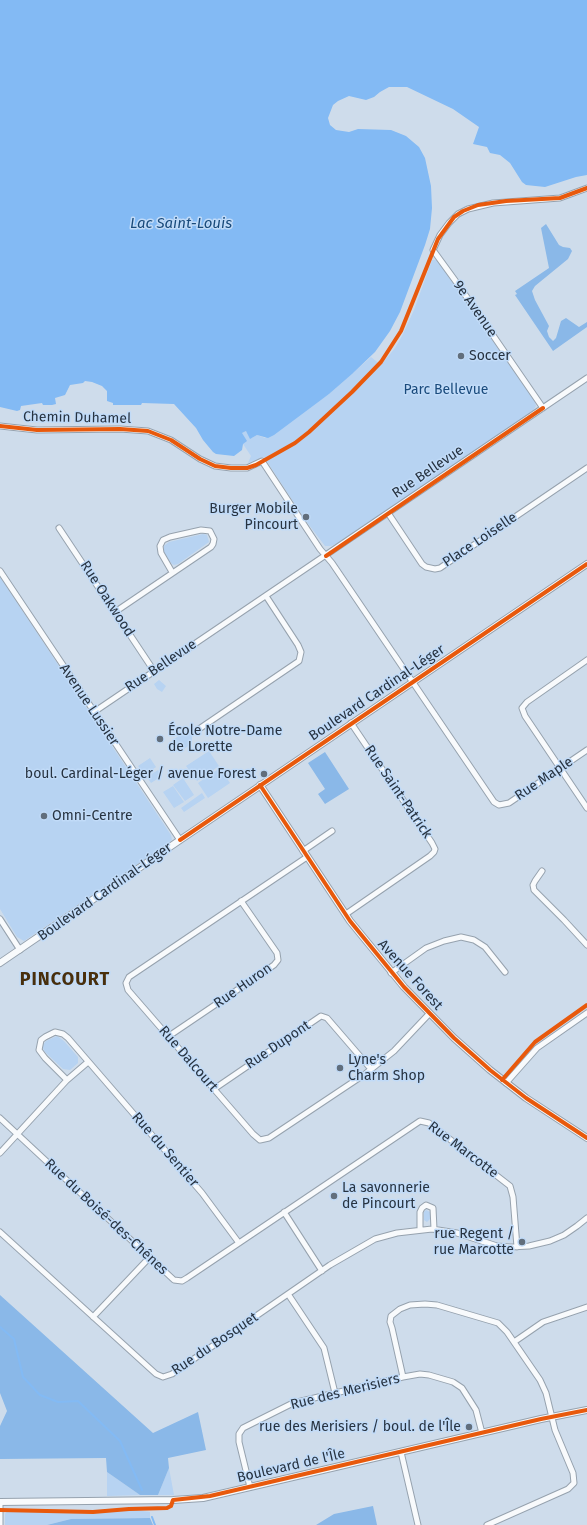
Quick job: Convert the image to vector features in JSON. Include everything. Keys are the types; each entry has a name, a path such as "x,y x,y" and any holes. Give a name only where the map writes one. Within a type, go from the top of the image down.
{"street":[{"name":"9e Avenue","path":"543,408 433,250 440,235 449,223 458,214 468,209 493,203 560,198 587,188"},
{"name":"Rue Bellevue","path":"94,712 587,378"},
{"name":"Chemin Duhamel","path":"0,426 45,430 122,429 148,431 172,440 201,460 215,466 247,468 262,462 326,556"},
{"name":"Place Loiselle","path":"388,513 422,564 426,568 435,569 587,468"},
{"name":"Rue Oakwood","path":"60,528 154,671"},
{"path":"115,612 210,547 213,544 214,539 210,531 201,530 163,540 160,546 161,553 172,572"},
{"path":"326,556 332,562 413,682"},
{"name":"Boulevard Cardinal-Léger","path":"0,963 587,564"},
{"name":"Avenue Lussier","path":"0,571 180,840"},
{"path":"200,729 300,661 301,652 298,645 266,596"},
{"path":"587,660 527,702 522,708 525,716 587,808"},
{"name":"Rue Maple","path":"413,682 491,798 499,805 509,803 587,750"},
{"name":"Rue Saint-Patrick","path":"346,914 430,856 435,849 351,723"},
{"name":"Avenue Forest","path":"260,785 346,914 391,973 429,1014 472,1055 506,1083 587,1138"},
{"path":"303,851 332,831"},
{"name":"Rue Dalcourt","path":"307,857 127,980 126,987 128,990 256,1138 263,1140 394,1051 429,1014"},
{"path":"542,871 533,885 534,890 587,945"},
{"name":"Rue Huron","path":"169,1036 274,965 278,960 277,953 241,901"},
{"path":"0,919 20,950"},
{"path":"391,973 426,948 444,940 460,937 474,940 485,947 505,972"},
{"path":"506,1083 537,1048 587,1013"},
{"name":"Rue Dupont","path":"214,1089 320,1016 327,1018 371,1068"},
{"name":"Rue du Sentier","path":"68,1080 41,1054 39,1050 41,1040 50,1033 55,1032 63,1034 202,1193 219,1214 238,1243"},
{"path":"0,1153 68,1080 88,1062"},
{"name":"Rue du Boisé-des-Chênes","path":"0,1118 171,1278 182,1281 238,1243"},
{"name":"Rue Marcotte","path":"238,1243 415,1123 423,1121 429,1123 510,1186 513,1197 517,1247"},
{"path":"420,1229 421,1210 426,1205 433,1208 434,1229"},
{"path":"284,1212 322,1271"},
{"name":"Rue du Bosquet","path":"0,1232 156,1374 166,1377 322,1271 354,1250 375,1239 397,1232 434,1229 457,1233 497,1246 517,1247 536,1245 556,1238 574,1228 587,1218"},
{"path":"93,1317 149,1258"},
{"path":"288,1294 324,1348 335,1393"},
{"path":"403,1377 390,1322 391,1316 394,1312 410,1305 430,1304 494,1321 502,1326 543,1385 555,1430 573,1473 574,1483 568,1488 487,1525"},
{"path":"514,1342 543,1322 587,1307"},
{"name":"Rue des Merisiers","path":"250,1487 239,1442 240,1431 285,1406 403,1377 425,1374 457,1384 476,1410 482,1433"},
{"name":"Boulevard de l'Île","path":"0,1502 189,1500 587,1410"},
{"path":"401,1452 418,1525"},
{"path":"0,1502 0,1525"}],"green space":[{"name":"Parc Bellevue","path":"432,260 436,260 439,263 535,402 536,406 533,411 341,542 331,546 325,546 306,521 264,457 248,463 251,456 243,444 242,433 246,431 252,438 257,435 265,438 329,394 371,357 381,365 395,348 402,336 414,310"},
{"path":"203,534 207,535 209,542 178,564 172,564 164,554 164,546 169,542"},
{"path":"0,577 171,835 172,840 24,941 17,937 0,909"},
{"path":"159,680 166,686 162,692 157,689 154,684"},
{"path":"189,731 192,735 192,743 184,749 173,740 181,734"},
{"path":"209,751 219,766 197,781 186,766"},
{"path":"150,758 156,767 145,775 138,766"},
{"path":"220,768 230,783 208,798 198,783"},
{"path":"158,770 162,776 151,783 147,777"},
{"path":"183,778 194,795 185,801 173,785"},
{"path":"173,786 184,802 174,808 163,792"},
{"path":"202,793 205,798 184,812 181,808"},
{"path":"57,1036 64,1041 78,1057 78,1063 70,1070 63,1069 45,1052 43,1048 46,1041"},
{"path":"426,1210 430,1212 430,1219 427,1222 424,1220 424,1212"},
{"path":"169,1468 174,1495 158,1495"},
{"path":"107,1472 140,1495 107,1496"},
{"path":"136,1510 150,1512 150,1518 71,1519 47,1525 5,1525 5,1514 7,1511 77,1513"}],"shaded area":[{"path":"546,224 559,245 570,248 572,251 568,259 535,286 532,291 535,300 549,326 547,331 549,337 553,341 556,338 561,321 566,318 579,327 587,322 587,327 553,351 515,295 517,294 515,291 549,268 541,228"},
{"path":"325,752 349,789 325,804 318,794 325,789 308,763"},
{"path":"0,1295 153,1433 198,1412 206,1450 168,1458 169,1468 158,1495 140,1495 107,1472 106,1458 0,1459 0,1426 7,1411 0,1393"},
{"path":"373,1506 377,1525 316,1525 334,1514"},
{"path":"150,1518 153,1525 47,1525 71,1519"}],"water":[{"name":"Lac Saint-Louis","path":"0,0 587,0 587,175 545,187 526,185 522,182 510,163 500,155 490,153 487,147 473,144 479,127 453,109 407,87 389,87 374,97 366,100 349,96 333,105 328,118 330,125 336,130 349,132 358,129 391,130 406,136 419,147 425,158 431,186 432,208 430,229 400,312 390,331 375,352 352,374 329,394 274,435 268,438 257,435 250,439 246,431 242,433 247,441 243,444 242,450 234,456 216,454 213,452 203,440 196,428 174,404 142,403 141,405 113,405 113,403 107,401 107,391 102,386 92,382 85,381 83,383 70,385 65,395 55,398 56,404 43,405 42,403 21,406 20,410 17,411 0,407"}],"waterway":[{"path":"0,1327 14,1339 23,1377 40,1395 58,1402 78,1401 120,1441 142,1490"},
{"path":"152,1517 155,1525"}],"cycle path":[{"path":"0,426 37,430 120,429 148,431 171,440 200,459 215,466 247,468 256,465 295,443 309,432 352,392 381,362 401,331 438,239 454,217 463,211 478,205 506,201 560,198 587,188"},
{"path":"326,556 543,408"},
{"path":"180,840 587,564"},
{"path":"260,785 350,921 404,987 454,1038 490,1070 526,1098 587,1138"},
{"path":"502,1080 535,1042 587,1005"},
{"path":"0,1510 93,1512 167,1508 171,1506 173,1500 210,1496 541,1419 587,1410"}],"place":[{"name":"Soccer","path":"461,356"},
{"name":"Burger Mobile Pincourt","path":"306,517"},
{"name":"École Notre-Dame de Lorette","path":"160,739"},
{"name":"boul. Cardinal-Léger / avenue Forest","path":"264,774"},
{"name":"Omni-Centre","path":"44,816"},
{"name":"Lyne's Charm Shop","path":"340,1068"},
{"name":"La savonnerie de Pincourt","path":"334,1196"},
{"name":"rue Regent / rue Marcotte","path":"522,1242"},
{"name":"rue des Merisiers / boul. de l'Île","path":"469,1427"}],"district":[{"name":"PINCOURT","path":"65,980"}]}
